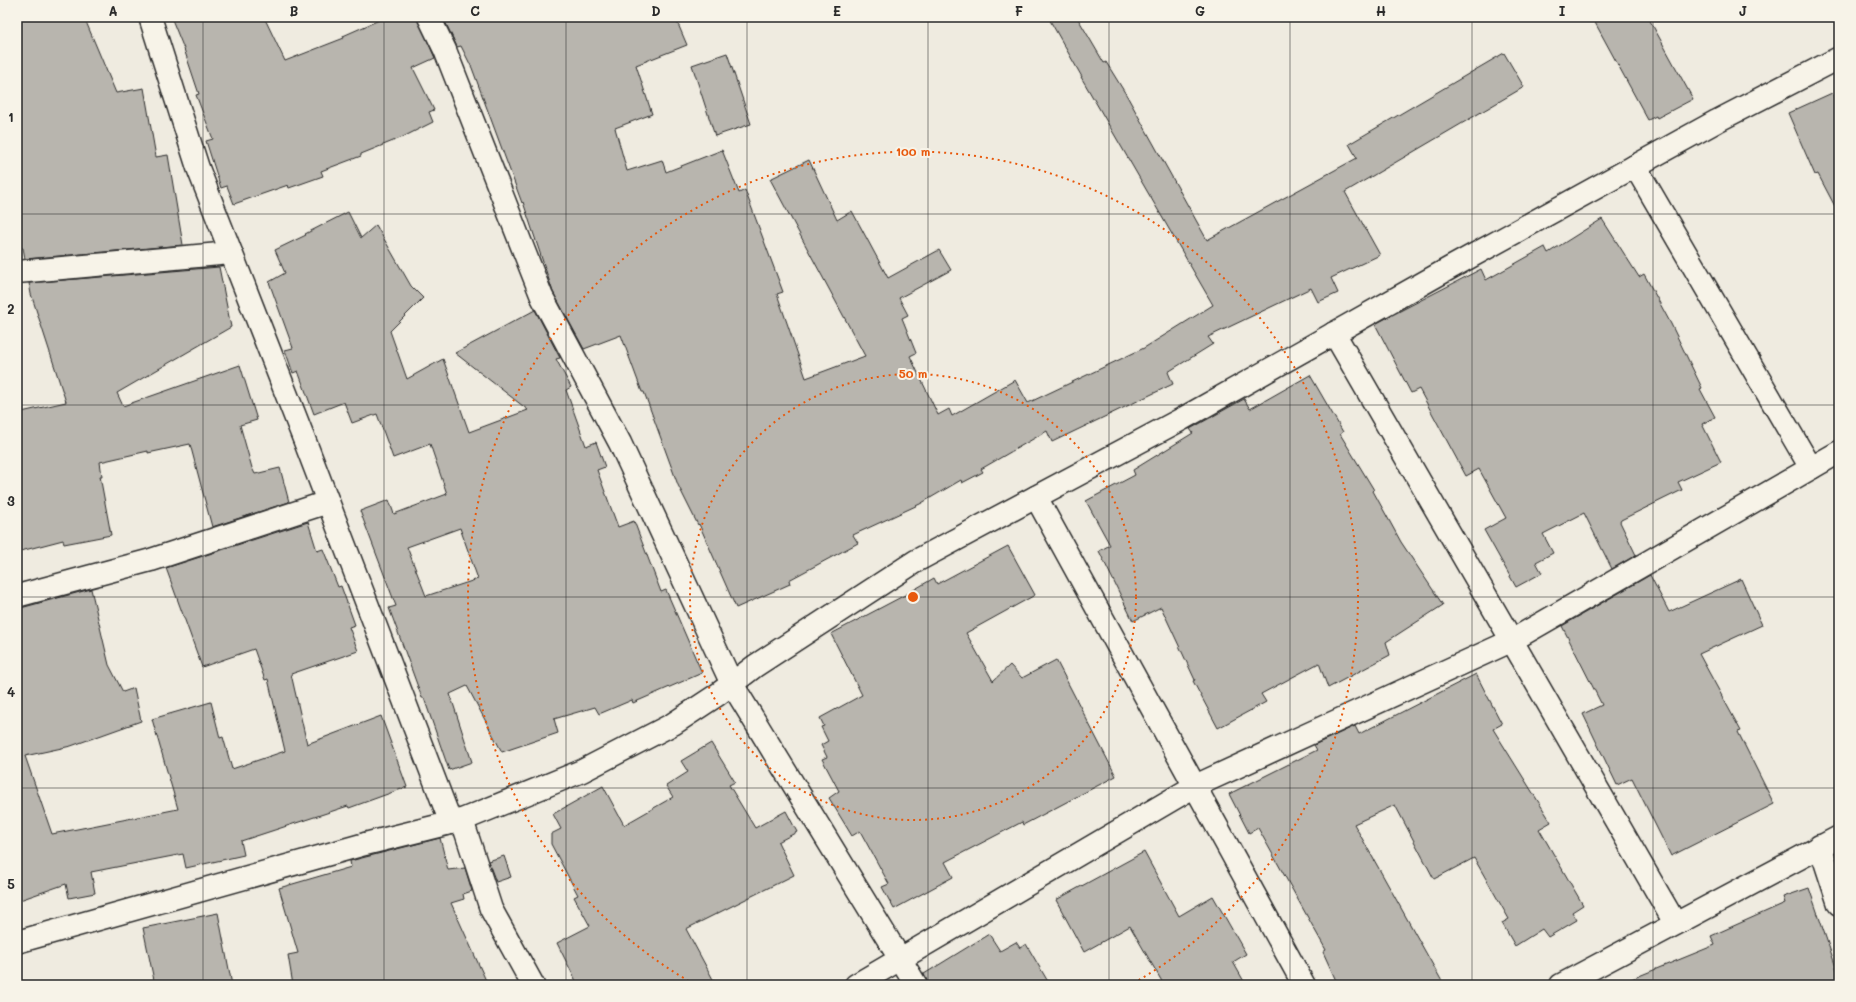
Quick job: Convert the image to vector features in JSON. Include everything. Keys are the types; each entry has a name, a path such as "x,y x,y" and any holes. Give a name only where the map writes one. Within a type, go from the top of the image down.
{"street":[{"path":"150,17 198,168 328,502 491,909 533,985"},
{"path":"429,17 445,50 542,297 620,443 732,684 916,985"},
{"path":"17,942 365,844 456,821 582,771 673,724 732,684 755,666 916,561 1182,419 1717,121 1839,58"},
{"path":"1635,166 1811,468"},
{"path":"17,272 231,253"},
{"path":"1334,333 1675,923"},
{"path":"856,985 1195,786 1511,640 1839,452"},
{"path":"1036,497 1304,985"},
{"path":"17,596 151,560 328,502"},
{"path":"1561,985 1830,841 1839,904"}],"building":[{"path":"17,17 84,17 116,93 144,88 156,157 168,155 183,245 25,259 23,248 17,248"},
{"path":"171,17 264,17 285,61 344,38 343,36 386,17 417,17 435,58 413,68 434,110 429,112 433,122 403,137 361,154 361,156 321,171 323,176 289,188 288,185 234,204 227,186 221,188 206,141 213,139 196,95 199,94 184,49"},
{"path":"443,17 675,17 687,45 636,65 652,114 615,128 627,171 662,160 666,172 722,150 739,193 745,190 783,292 777,294 806,378 865,356 770,179 809,160 837,220 852,211 888,278 939,250 951,270 899,298 908,315 902,318 916,353 910,356 938,415 949,409 952,416 1015,380 1028,403 1144,348 1213,305 1048,17 1077,17 1104,63 1106,62 1127,96 1207,240 1357,158 1349,144 1504,53 1524,87 1345,192 1380,255 1331,278 1338,293 1318,302 1311,288 1208,337 1213,344 1168,372 1173,384 1052,442 1047,431 981,469 983,472 962,483 961,480 920,504 853,535 858,543 789,580 790,584 736,608 699,524 698,525 678,485 644,392 642,392 621,335 584,349 553,292 523,202 522,203 472,68 461,46 457,47"},
{"path":"1592,17 1648,17 1693,99 1657,118 1656,116 1648,120"},
{"path":"727,53 751,124 715,136 692,65"},
{"path":"1832,93 1839,109 1839,214 1818,174 1815,175 1788,113"},
{"path":"348,212 361,238 376,225 411,286 423,298 390,331 407,379 443,359 469,432 528,410 455,353 535,310 560,358 556,359 571,387 566,390 586,446 596,442 605,467 597,470 618,527 634,521 661,592 666,590 702,673 633,703 632,700 599,714 595,707 554,719 558,733 502,752 467,686 450,694 472,762 449,770 424,698 422,698 389,608 396,606 360,511 389,500 394,514 447,494 430,444 393,458 377,414 352,423 344,402 314,414 298,371 293,373 285,350 293,348 269,282 285,273 275,250 306,235 305,234","holes":["460,528 478,579 426,596 407,547"]},
{"path":"1602,219 1639,277 1644,274 1671,324 1702,388 1700,389 1715,417 1702,424 1721,462 1678,482 1682,490 1621,520 1620,522 1636,555 1612,569 1584,513 1543,534 1553,553 1536,562 1542,573 1516,587 1484,530 1506,518 1479,469 1466,476 1419,389 1411,393 1375,324 1481,269 1486,280 1545,247 1548,253"},
{"path":"219,267 231,327 117,393 123,406 240,365 257,420 240,425 252,468 255,474 280,468 289,502 212,527 190,444 148,453 148,451 100,462 102,476 100,476 111,535 64,544 63,540 17,552 17,413 66,402 31,294 29,283"},
{"path":"1310,375 1343,432 1340,434 1374,490 1373,491 1401,542 1443,605 1386,642 1390,655 1328,688 1319,663 1261,694 1266,702 1218,728 1193,681 1195,680 1161,607 1133,621 1099,551 1110,545 1086,501 1135,475 1133,470 1193,433 1190,429 1244,399 1250,409"},
{"path":"308,522 317,551 323,549 338,587 341,586 355,625 349,627 358,651 291,674 307,744 381,716 407,787 349,808 348,806 241,841 244,855 186,868 183,854 91,872 95,893 69,898 66,884 17,901 17,609 91,589 109,665 123,692 134,688 141,721 71,746 25,756 52,834 178,809 152,719 211,702 220,738 223,737 232,769 285,751 268,679 265,680 254,649 202,667 166,568"},
{"path":"1008,546 1035,595 966,633 993,681 1010,665 1022,678 1056,660 1116,776 1023,825 1022,822 945,862 953,877 894,909 882,887 889,884 860,831 852,836 829,798 839,791 822,759 827,757 821,745 828,741 821,727 824,726 820,718 862,695 831,634 934,578 937,584"},
{"path":"1650,575 1669,612 1741,579 1762,625 1699,654 1741,731 1738,732 1774,804 1671,856 1632,778 1617,785 1583,714 1602,705 1562,626"},
{"path":"1476,674 1502,724 1493,729 1551,822 1539,829 1583,905 1572,912 1577,920 1548,937 1542,929 1515,946 1502,923 1509,919 1474,858 1434,879 1395,805 1354,824 1444,985 1338,985 1323,952 1326,950 1258,828 1249,833 1229,794 1317,750 1314,745 1355,726 1359,734"},
{"path":"711,743 735,782 729,785 755,828 786,811 797,832 778,842 794,875 686,929 716,985 578,985 557,943 590,926 574,897 578,895 551,844 551,834 561,829 553,814 603,786 624,825 673,797 666,786 688,772 681,761"},
{"path":"440,838 448,870 465,868 472,891 463,894 464,899 451,903 488,985 293,985 288,955 298,953 279,888 351,867 350,861"},
{"path":"1144,852 1179,916 1213,896 1246,954 1233,962 1246,985 1164,985 1130,926 1084,952 1056,900"},
{"path":"504,856 511,877 496,882 488,861"},
{"path":"1809,888 1839,976 1839,985 1617,985 1715,945 1711,936 1785,903 1783,897"},
{"path":"218,913 232,985 155,985 143,928"},
{"path":"989,934 1000,951 1016,942 1020,948 1026,944 1050,985 928,985 924,974"}]}
